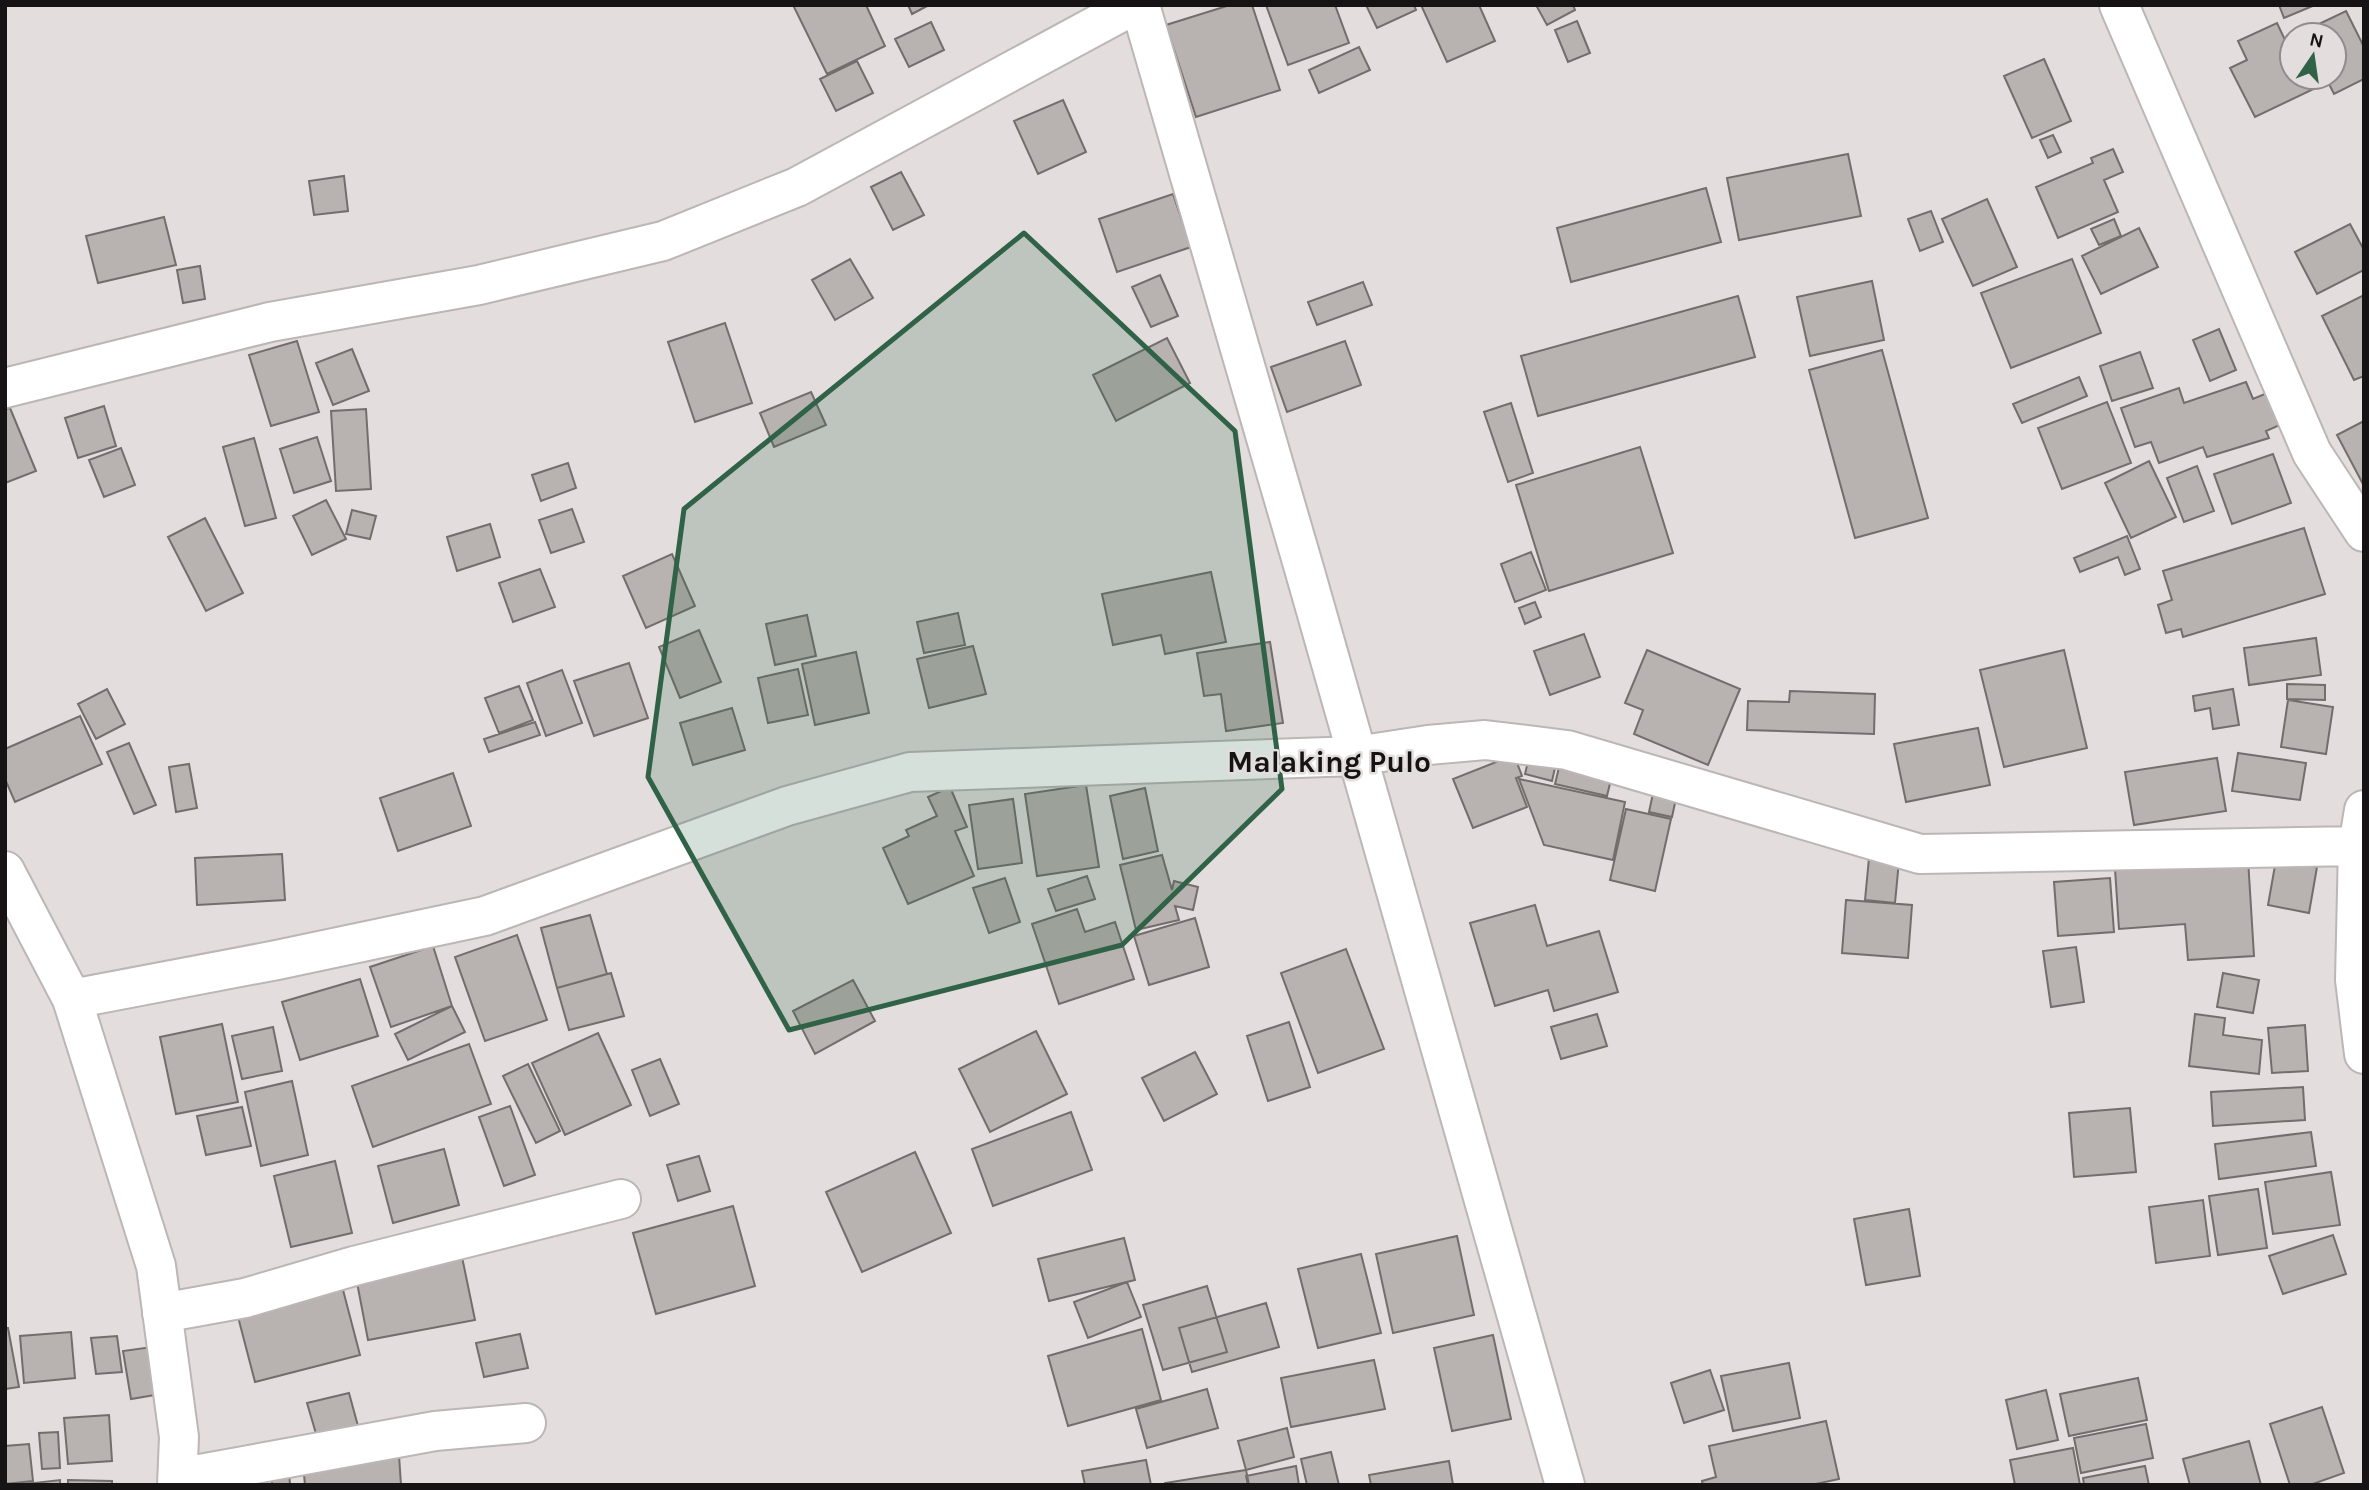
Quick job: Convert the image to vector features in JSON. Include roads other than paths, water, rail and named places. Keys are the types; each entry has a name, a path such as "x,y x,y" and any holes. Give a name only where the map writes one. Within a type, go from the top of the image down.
{"street":[{"path":"5,388 270,323 479,285 663,241 797,187 1134,5"},
{"path":"1140,5 1254,388 1356,756 1565,1485"},
{"path":"2119,5 2312,453 2364,532"},
{"path":"72,999 277,960 485,916 787,806 910,772 1356,756 1485,740 1567,750 1920,855 2361,828 2355,980 2364,1054"},
{"path":"5,870 72,999 156,1266 179,1437 178,1481 435,1431 526,1423"},
{"path":"162,1313 245,1298 355,1266 621,1199"}],"district":[{"name":"Malaking Pulo","path":"1329,762"}]}
